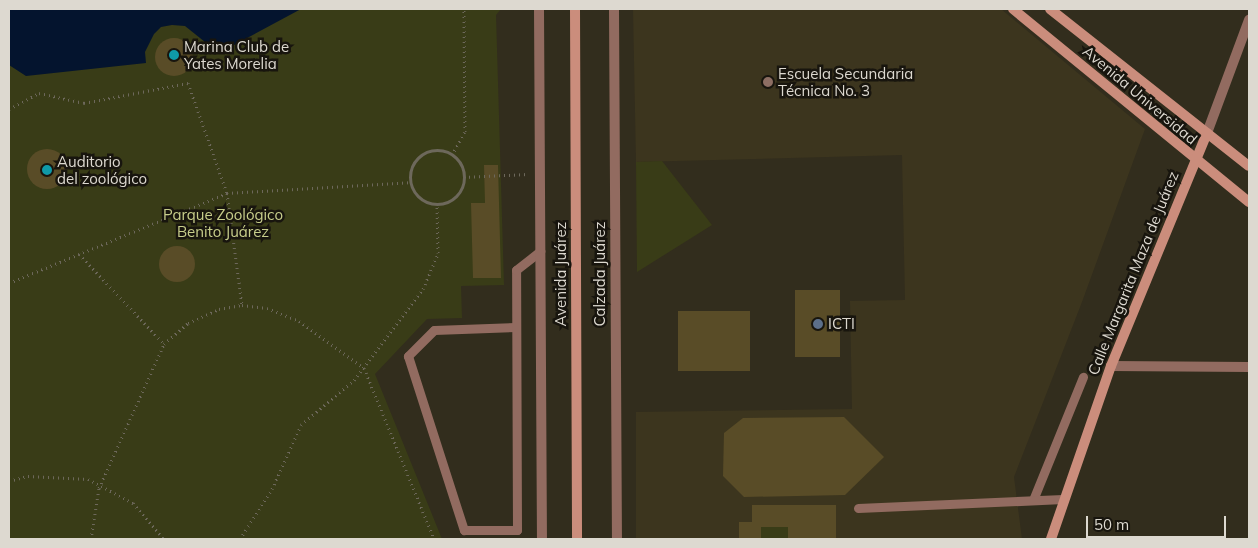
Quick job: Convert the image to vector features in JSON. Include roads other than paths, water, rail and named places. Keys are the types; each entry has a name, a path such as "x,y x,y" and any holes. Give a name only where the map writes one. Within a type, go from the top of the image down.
{"street":[{"path":"539,9 542,539"},
{"name":"Avenida Juárez","path":"575,9 577,539"},
{"name":"Calzada Juárez","path":"614,9 617,539"},
{"name":"Avenida Universidad","path":"1013,9 1249,202"},
{"name":"Avenida Universidad","path":"1050,9 1249,166"},
{"name":"Calle Margarita Maza de Juárez","path":"1050,537 1111,366 1207,133 1249,20"},
{"path":"1238,48 1249,49"},
{"path":"1111,366 1249,367"}],"lane":[{"path":"516,327 434,330 408,356 464,530 517,530 516,270 540,250"},
{"path":"1033,500 1083,377"},
{"path":"858,508 1063,499"}],"water":[{"path":"9,9 301,9 223,51 210,46 185,26 172,25 161,27 154,34 145,52 146,63 26,76 9,65"}],"place":[{"name":"Marina Club de Yates Morelia","path":"174,55"},
{"name":"Escuela Secundaria Técnica No. 3","path":"768,82"},
{"name":"Auditorio del zoológico","path":"47,170"},
{"name":"ICTI","path":"818,324"}],"park label":[{"name":"Parque Zoológico Benito Juárez","path":"223,222"}]}
